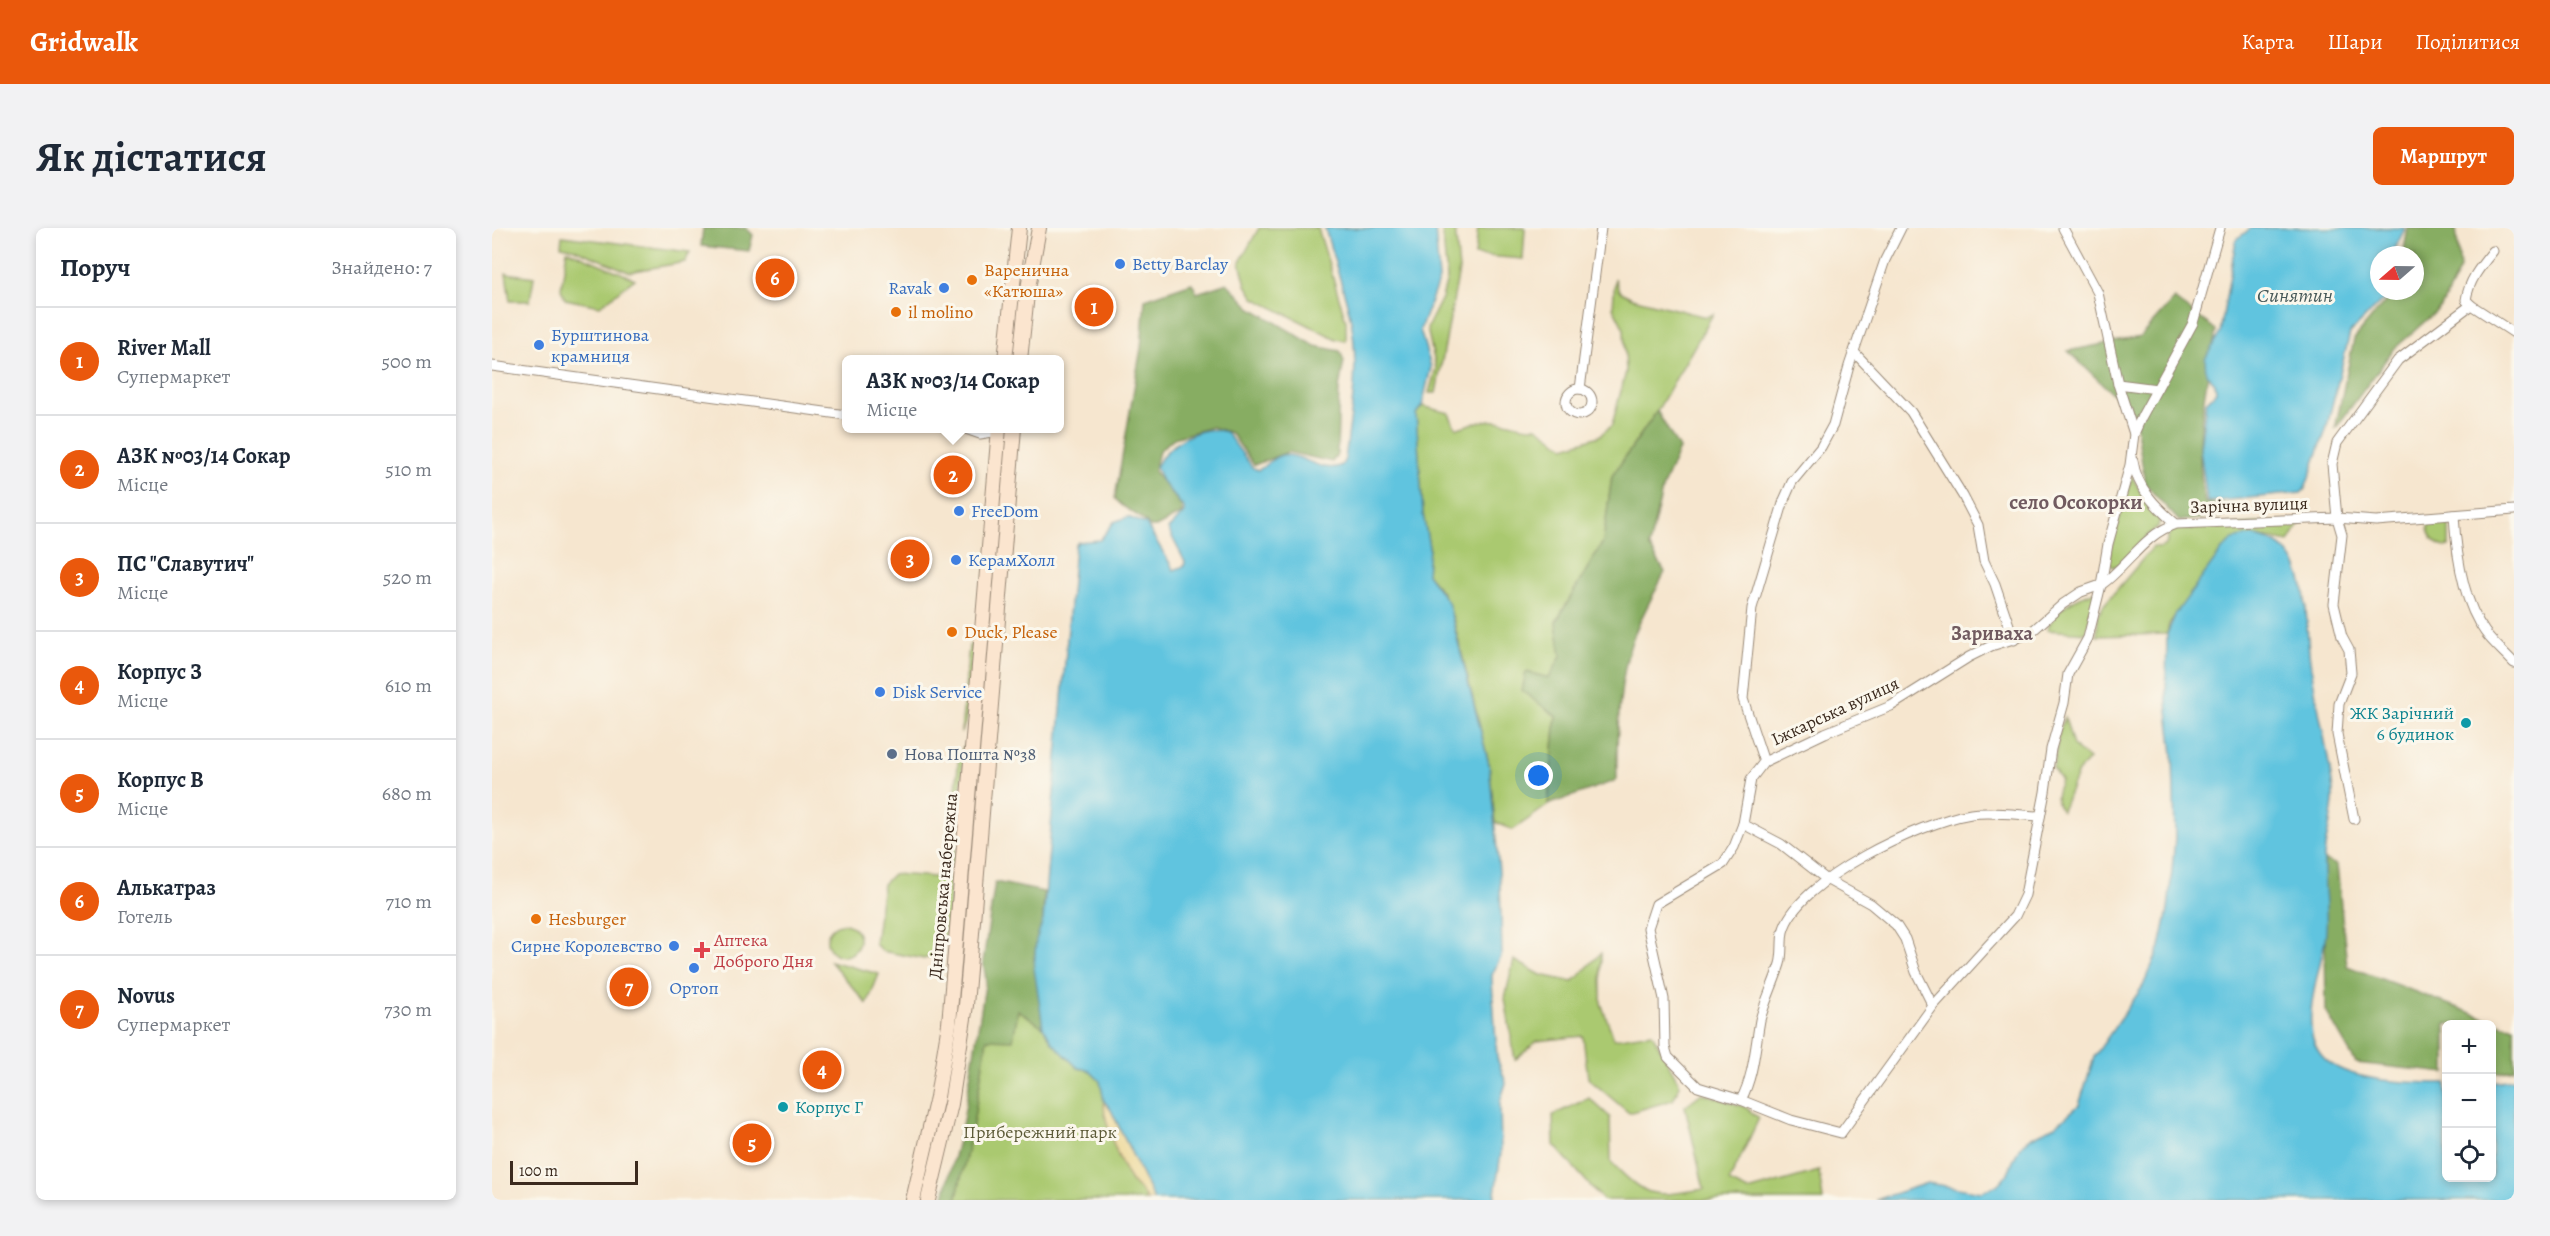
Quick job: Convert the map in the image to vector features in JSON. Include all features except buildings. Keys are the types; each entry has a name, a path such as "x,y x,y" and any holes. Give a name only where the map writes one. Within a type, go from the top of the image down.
{"main road":[{"path":"1006,355 1019,228"},
{"path":"1020,355 1024,315 1039,228"},
{"name":"Дніпровська набережна","path":"913,1200 937,1097 949,1024 999,433"},
{"name":"Дніпровська набережна","path":"928,1200 951,1104 964,1019 1014,433"}],"street":[{"path":"1580,389 1601,228"},
{"name":"Іжкарська вулиця","path":"1764,762 1743,699 1752,608 1784,500 1792,482 1821,447 1833,426 1854,352 1885,260 1901,228"},
{"path":"2063,228 2098,293 2118,384 2134,435"},
{"path":"1743,824 1780,844 1826,879 1871,904 1896,925 1905,939 1916,972 1933,1006 2015,916 2025,895 2050,749 2064,703 2068,674 2088,638 2108,544 2132,455 2134,435 2193,323 2220,228"},
{"path":"2493,251 2478,269 2468,287 2466,300 2514,333"},
{"name":"Зарічна вулиця","path":"2337,518 2332,464 2337,444 2397,360 2471,305"},
{"path":"1854,352 1911,412 1963,496 1978,525 1984,561 1995,584 2014,640"},
{"path":"492,366 842,414"},
{"path":"2118,384 2157,389"},
{"name":"Зарічна вулиця","path":"2132,455 2136,478 2159,510 2176,524 2337,518 2376,521 2514,510"},
{"path":"2454,515 2456,553 2475,615 2485,632 2514,663"},
{"path":"2337,518 2342,535 2334,604 2342,637 2349,650 2351,673 2339,704 2337,734 2354,819"},
{"name":"Іжкарська вулиця","path":"1933,1006 1841,1133 1791,1120 1741,1100 1698,1087 1668,1057 1663,1033 1664,999 1648,928 1656,904 1723,864 1734,847 1743,824 1751,779 1764,762 1825,733 1891,706 1969,657 1991,646 2029,634 2063,604 2119,573 2161,529 2176,524"},
{"path":"1741,1100 1750,1083 1761,1018 1780,962 1784,932 1793,910 1826,879 1888,844 1926,828 1971,814 2040,816"}],"green space":[{"path":"703,228 746,228 753,235 749,251 701,246"},
{"path":"1259,228 1318,228 1346,321 1346,341 1336,339 1254,298 1246,285 1240,262"},
{"path":"1442,228 1455,228 1459,270 1436,393 1429,393 1436,368 1427,328 1442,298 1447,279"},
{"path":"1478,228 1525,228 1523,259 1475,255"},
{"path":"2408,228 2456,228 2460,268 2441,307 2393,350 2335,429 2354,339 2386,300 2424,300 2424,246 2405,246"},
{"path":"562,236 690,252 685,262 629,272 572,248 561,246"},
{"path":"567,250 635,279 600,306 565,299 561,289"},
{"path":"506,273 534,277 530,301 510,301"},
{"path":"1615,278 1619,291 1632,298 1706,317 1713,314 1657,411 1612,476 1603,542 1556,622 1561,656 1549,678 1526,672 1522,691 1556,716 1548,805 1513,830 1495,822 1489,764 1453,618 1442,592 1427,574 1429,547 1423,514 1416,414 1422,406 1449,413 1454,425 1458,428 1477,422 1492,421 1537,427 1565,447 1599,436 1612,425 1626,372 1624,329 1613,307"},
{"path":"1192,283 1197,293 1227,283 1250,307 1315,346 1340,351 1344,361 1339,388 1337,454 1332,462 1288,452 1254,465 1231,433 1212,427 1174,438 1159,451 1154,471 1181,505 1182,513 1156,527 1150,527 1115,498 1141,348 1145,299"},
{"path":"2174,299 2216,330 2200,438 2205,503 2233,505 2245,514 2179,521 2145,484 2135,415 2068,351 2140,337"},
{"path":"1657,411 1679,449 1663,486 1649,546 1665,572 1636,630 1624,671 1618,728 1617,780 1548,805 1556,716 1522,691 1526,672 1549,678 1561,656 1556,622 1603,542 1612,476"},
{"path":"2132,476 2146,502 2160,519 2158,528 2114,567 2109,563 2110,551"},
{"path":"2302,521 2289,542 2252,535 2222,550 2169,624 2167,634 2097,636 2098,616 2103,606 2153,547 2160,548 2166,545 2170,531 2179,527 2193,530 2194,526"},
{"path":"2429,521 2449,523 2449,547 2436,543 2430,535"},
{"path":"2097,591 2086,633 2047,630 2055,616 2067,605"},
{"path":"974,641 969,703 961,732 969,646"},
{"path":"2065,717 2073,746 2089,759 2078,772 2062,811 2057,804 2056,797 2061,781 2053,769 2059,732"},
{"path":"965,745 954,867 950,861 959,753"},
{"path":"2324,860 2337,865 2347,966 2490,1020 2442,1020 2442,1073 2356,1063 2326,1011"},
{"path":"893,874 949,878 951,905 941,952 924,959 882,951 875,944 883,884"},
{"path":"995,882 1044,892 1043,920 1034,958 1043,1027 1018,1010 1013,1040 987,1039 972,1130 956,1200 943,1200 963,1121 974,1054 986,979 983,962"},
{"path":"843,924 854,929 859,940 854,951 843,956 832,951 827,940 832,929"},
{"path":"1601,953 1601,1003 1614,1039 1652,1033 1680,1085 1673,1100 1629,1113 1588,1078 1583,1036 1537,1041 1515,1060 1505,998 1514,960 1541,975 1573,982"},
{"path":"830,961 879,974 867,1004"},
{"name":"Прибережний парк","path":"1018,1009 1043,1027 1053,1043 1078,1068 1089,1070 1100,1081 1110,1130 1131,1181 1143,1191 1146,1200 956,1200 972,1130 987,1039 1013,1039"},
{"path":"2496,1022 2514,1026 2514,1069 2496,1072"},
{"path":"1702,1093 1745,1107 1759,1118 1729,1182 1748,1191 1819,1171 1823,1200 1603,1200 1554,1145 1553,1115 1589,1098 1610,1117 1611,1162 1634,1183 1652,1193 1662,1194 1704,1189 1685,1106"}],"sand":[{"path":"1104,1101 1111,1110 1154,1200 1146,1200 1122,1165 1109,1131"}],"water":[{"path":"1325,228 1435,228 1439,279 1420,330 1431,367 1422,406 1416,414 1423,514 1429,547 1427,574 1448,602 1489,764 1500,882 1502,954 1492,975 1492,981 1497,1058 1506,1083 1500,1102 1501,1153 1494,1200 1154,1200 1111,1110 1104,1101 1100,1081 1089,1070 1078,1068 1053,1043 1043,1027 1034,968 1036,940 1043,920 1075,546 1078,542 1100,540 1114,522 1128,517 1146,524 1174,570 1184,566 1185,562 1168,529 1184,513 1184,508 1162,481 1156,467 1176,443 1195,433 1206,430 1226,432 1253,468 1258,470 1282,455 1297,457 1320,466 1342,465 1345,459 1354,390 1354,338 1346,298"},
{"name":"Синятин","path":"2251,228 2405,228 2396,246 2370,246 2370,300 2383,300 2350,333 2326,430 2305,489 2301,493 2207,502 2200,448 2206,402 2216,392 2215,383 2206,374 2205,359 2220,333 2236,240"},
{"path":"2252,535 2270,540 2280,546 2293,560 2305,595 2313,676 2333,791 2333,808 2324,858 2326,932 2311,1013 2311,1030 2315,1044 2323,1057 2334,1066 2347,1072 2381,1080 2442,1083 2442,1182 2496,1182 2496,1081 2514,1079 2514,1200 1876,1200 1927,1183 1982,1192 1997,1185 2007,1175 2019,1148 2032,1137 2055,1126 2079,1105 2094,1057 2143,986 2160,947 2168,910 2175,839 2173,754 2166,694 2167,634 2176,613 2222,550 2233,539"}],"place":[{"name":"Betty Barclay","path":"1120,264"},
{"name":"Алькатраз","path":"775,278"},
{"name":"Варенична «Катюша»","path":"972,280"},
{"name":"Ravak","path":"944,288"},
{"name":"River Mall","path":"1094,307"},
{"name":"il molino","path":"896,312"},
{"name":"Бурштинова крамниця","path":"539,345"},
{"name":"АЗК №03/14 Сокар","path":"953,475"},
{"name":"FreeDom","path":"959,511"},
{"name":"ПС \"Славутич\"","path":"910,559"},
{"name":"КерамХолл","path":"956,560"},
{"name":"Duck, Please","path":"952,632"},
{"name":"Disk Service","path":"880,692"},
{"name":"ЖК Зарічний 6 будинок","path":"2466,723"},
{"name":"Нова Пошта №38","path":"892,754"},
{"name":"Hesburger","path":"536,919"},
{"name":"Сирне Королевство","path":"674,946"},
{"name":"Аптека Доброго Дня","path":"702,950"},
{"name":"Ортоп","path":"694,968"},
{"name":"Novus","path":"629,987"},
{"name":"Корпус З","path":"822,1070"},
{"name":"Корпус Г","path":"783,1107"},
{"name":"Корпус В","path":"752,1143"}],"district":[{"name":"село Осокорки","path":"2076,502"},
{"name":"Зариваха","path":"1992,633"}]}
